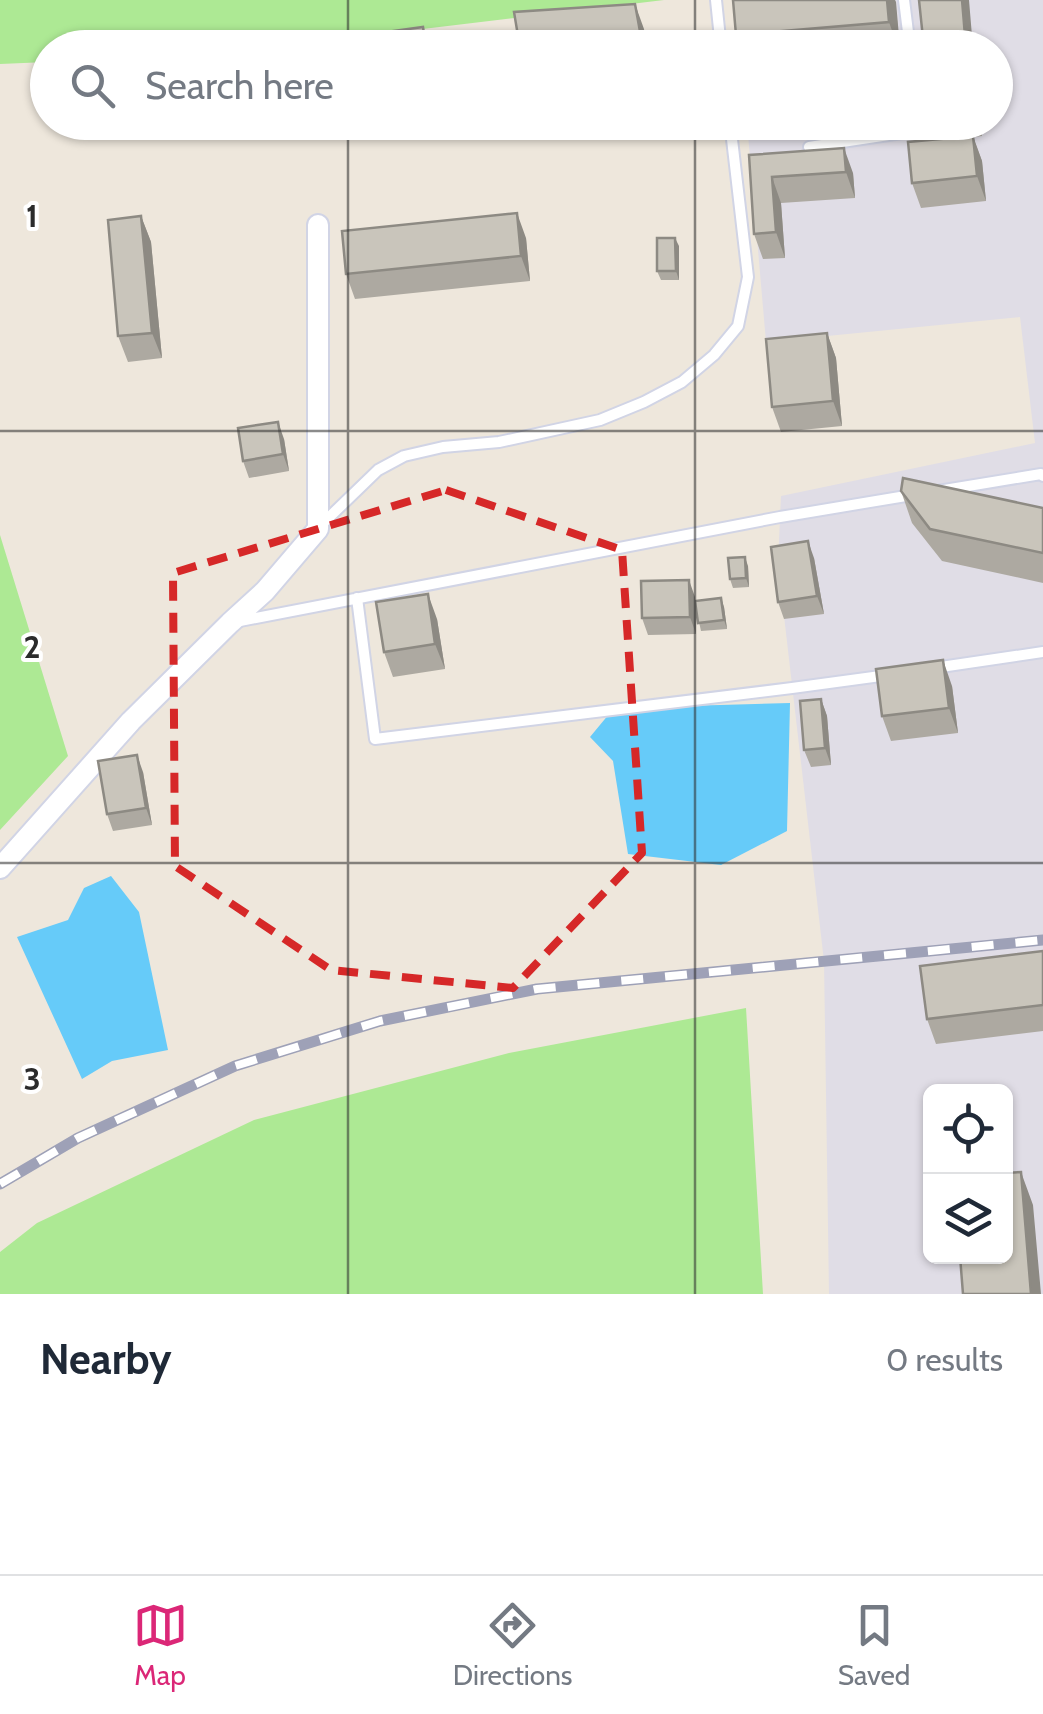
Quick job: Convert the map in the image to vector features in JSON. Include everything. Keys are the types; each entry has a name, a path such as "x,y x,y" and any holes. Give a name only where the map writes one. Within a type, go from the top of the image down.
{"street":[{"path":"0,868 131,722 265,591 318,529 318,226"}],"lane":[{"path":"716,0 719,30"},
{"path":"904,0 908,30"},
{"path":"318,529 378,470 404,456 499,442 600,420 682,382 714,355 738,326 748,277 732,140"},
{"path":"810,148 860,140"},
{"path":"230,622 780,516 1043,476"},
{"path":"357,598 375,739 908,672"},
{"path":"927,669 1043,652"}],"highlighted area":[{"path":"446,490 622,550 642,853 513,988 331,970 175,866 173,573"}],"shaded area":[{"path":"736,0 1043,0 1043,1294 829,1294 824,961 778,564 781,496 1035,443 1020,317 766,342 748,140 1013,140 1013,30 739,30"}],"green space":[{"path":"0,0 664,0 414,30 30,30 30,63 0,64"},
{"path":"0,535 68,756 0,830"},
{"path":"746,1008 763,1294 0,1294 0,1252 37,1223 254,1120 509,1053"}],"water":[{"path":"790,703 787,831 721,865 628,854 613,761 590,737 614,708"},
{"path":"111,876 139,912 168,1050 112,1061 82,1079 17,937 68,920 84,888"}],"building":[{"path":"733,0 887,0 889,22 795,30 736,30"},
{"path":"919,0 962,0 964,30 922,30"},
{"path":"635,4 640,30 517,30 514,12"},
{"path":"973,140 977,176 912,183 908,142"},
{"path":"844,148 846,172 772,177 776,232 754,234 749,155"},
{"path":"517,213 521,256 346,274 342,231"},
{"path":"141,216 152,333 118,336 108,220"},
{"path":"657,238 675,238 676,271 657,271"},
{"path":"827,333 833,401 772,407 766,339"},
{"path":"278,422 283,454 243,461 238,428"},
{"path":"903,478 1043,508 1043,553 930,529 901,491"},
{"path":"808,541 817,596 778,602 771,547"},
{"path":"745,557 746,578 730,579 728,558"},
{"path":"689,580 690,617 642,618 641,581"},
{"path":"428,594 435,644 384,652 376,602"},
{"path":"721,598 724,620 698,623 695,601"},
{"path":"943,660 949,708 882,716 876,669"},
{"path":"821,699 825,748 804,750 800,701"},
{"path":"137,755 146,808 107,814 98,761"},
{"path":"1043,951 1043,1005 927,1019 920,966"},
{"path":"1021,1172 1031,1294 963,1294 961,1264 1013,1264 1013,1173"}],"railway":[{"path":"0,1184 78,1138 235,1066 380,1021 537,989 1043,940"}]}
